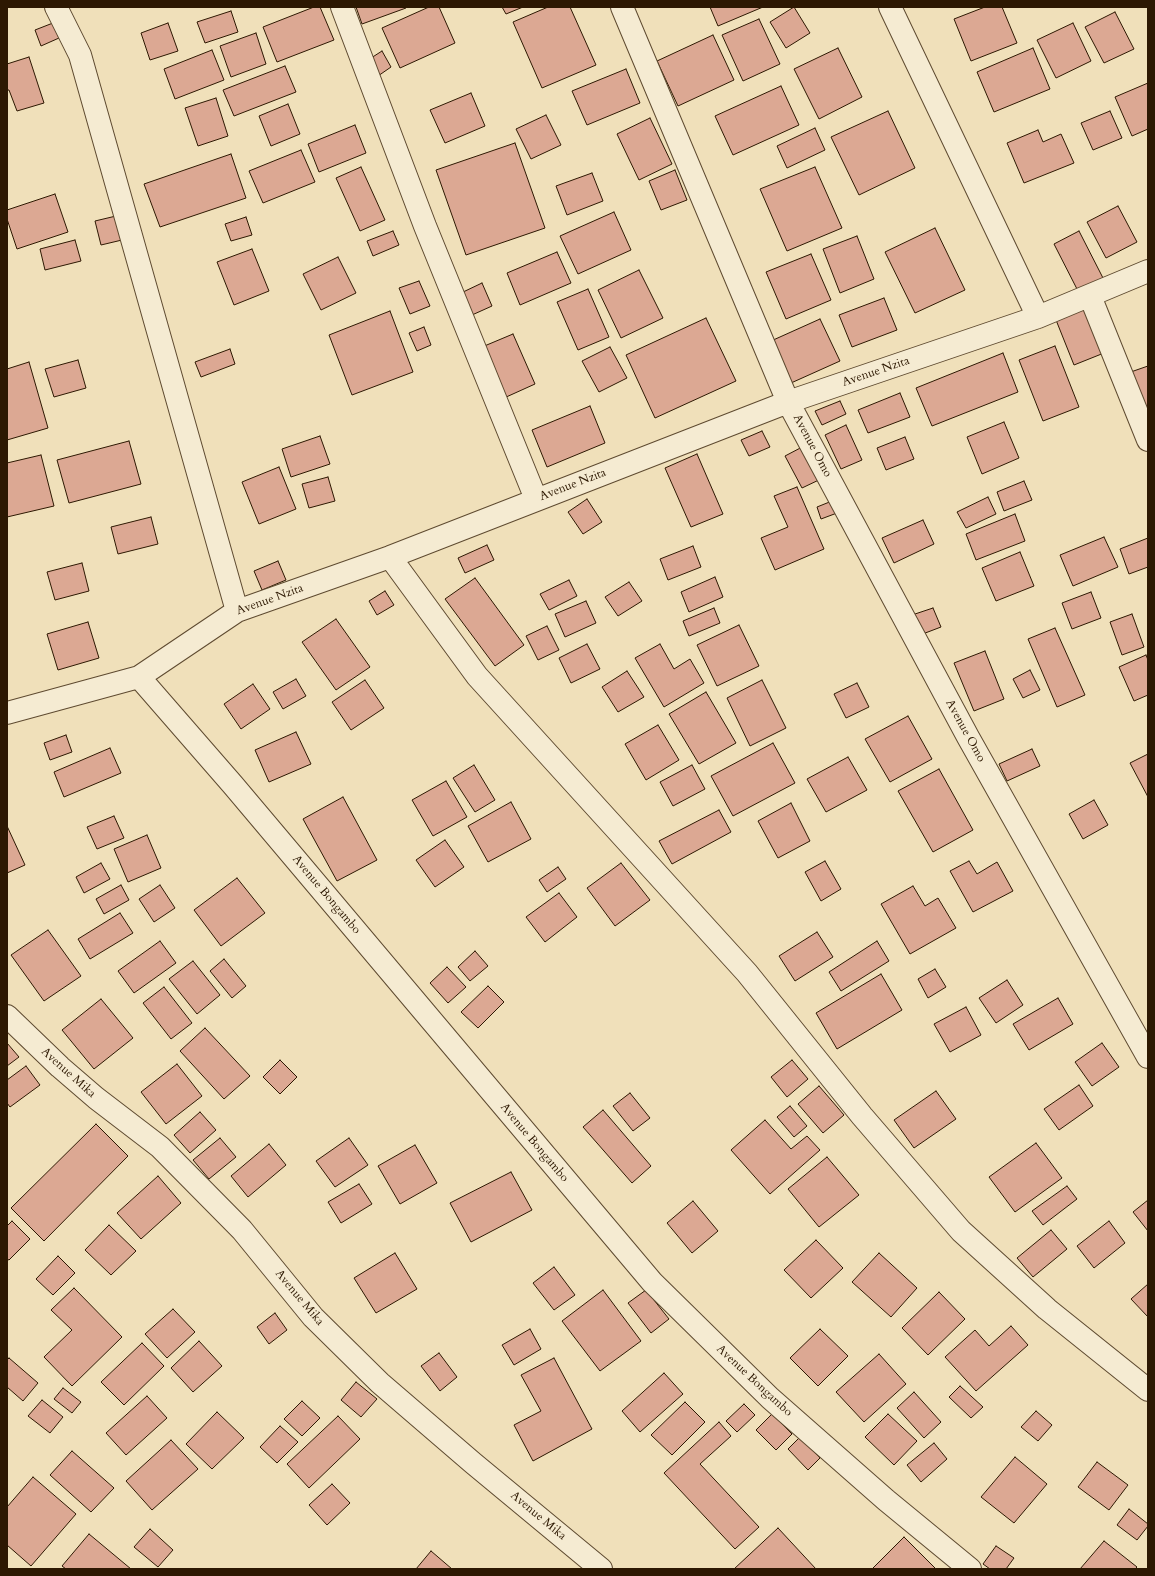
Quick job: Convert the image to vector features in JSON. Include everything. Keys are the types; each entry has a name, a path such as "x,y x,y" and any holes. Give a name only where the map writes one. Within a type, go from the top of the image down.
{"street":[{"path":"56,7 80,55 236,611"},
{"path":"342,7 425,226 536,499"},
{"name":"Avenue Omo","path":"622,7 788,402 968,737 1148,1057"},
{"path":"890,7 1038,317"},
{"name":"Avenue Nzita","path":"7,713 139,677 236,611 390,556 788,402 1038,317 1148,271"},
{"path":"1090,296 1148,440"},
{"path":"390,556 477,676 747,973 862,1116 961,1231 1047,1309 1148,1390"},
{"name":"Avenue Bongambo","path":"139,677 652,1282 770,1398 886,1500 970,1569"},
{"name":"Avenue Mika","path":"7,1016 60,1067 96,1098 160,1147 242,1230 313,1317 380,1383 601,1569"}],"building":[{"path":"314,7 320,7 334,40 277,62 263,27"},
{"path":"356,7 406,7 406,8 362,24"},
{"path":"429,7 439,7 455,43 400,68 382,28"},
{"path":"502,7 523,7 506,14"},
{"path":"548,7 570,7 596,65 542,88 513,22"},
{"path":"710,7 763,7 718,26"},
{"path":"794,7 810,33 786,48 770,22"},
{"path":"985,7 1002,7 1017,43 971,61 954,19"},
{"path":"231,11 238,32 205,43 197,22"},
{"path":"1115,12 1134,49 1104,63 1085,27"},
{"path":"759,19 780,64 743,81 722,35"},
{"path":"53,23 59,38 41,46 35,30"},
{"path":"168,23 178,51 150,60 141,33"},
{"path":"1073,23 1091,61 1056,78 1037,40"},
{"path":"256,33 266,64 231,77 220,46"},
{"path":"713,35 734,80 678,106 657,61"},
{"path":"838,48 862,97 819,119 794,69"},
{"path":"1033,48 1050,89 994,112 977,72"},
{"path":"212,50 224,80 175,99 164,69"},
{"path":"382,51 391,67 378,76 368,60"},
{"path":"29,57 44,103 17,111 9,90 7,90 7,64"},
{"path":"285,66 296,92 234,116 223,90"},
{"path":"626,69 640,103 587,125 572,91"},
{"path":"1148,83 1148,129 1132,136 1115,97"},
{"path":"781,86 799,125 733,155 715,116"},
{"path":"471,93 485,126 445,143 430,110"},
{"path":"216,98 228,136 198,146 185,108"},
{"path":"288,104 300,134 271,146 259,116"},
{"path":"888,111 915,168 859,195 831,137"},
{"path":"1110,111 1122,138 1093,150 1081,123"},
{"path":"546,115 561,145 531,159 516,129"},
{"path":"650,118 672,164 639,180 617,134"},
{"path":"355,125 366,153 319,172 308,144"},
{"path":"815,128 825,150 787,168 777,146"},
{"path":"1038,130 1043,142 1061,134 1074,163 1024,183 1007,143"},
{"path":"515,143 545,228 466,255 436,170"},
{"path":"301,150 315,182 263,203 249,171"},
{"path":"231,154 246,198 160,227 144,184"},
{"path":"361,167 385,220 360,231 336,178"},
{"path":"815,167 842,228 787,251 760,189"},
{"path":"675,170 687,200 661,210 649,181"},
{"path":"592,173 603,201 567,215 556,186"},
{"path":"55,194 68,232 17,249 7,219 7,210"},
{"path":"1118,206 1137,242 1106,258 1087,222"},
{"path":"614,212 631,250 578,274 560,236"},
{"path":"116,216 122,240 101,245 95,221"},
{"path":"246,217 252,235 231,241 225,224"},
{"path":"935,228 965,290 915,313 885,252"},
{"path":"393,231 399,245 373,256 367,241"},
{"path":"1079,231 1103,278 1078,291 1054,244"},
{"path":"857,236 874,279 840,293 823,249"},
{"path":"75,240 81,261 45,270 40,249"},
{"path":"252,249 269,291 234,305 217,262"},
{"path":"557,252 571,283 520,305 507,273"},
{"path":"811,254 831,300 786,319 766,272"},
{"path":"338,257 356,293 321,310 303,274"},
{"path":"639,270 663,318 621,338 598,290"},
{"path":"419,281 430,306 410,314 399,288"},
{"path":"482,283 492,306 472,315 461,293"},
{"path":"588,289 609,337 578,350 557,302"},
{"path":"884,298 897,330 852,347 839,315"},
{"path":"1087,308 1104,353 1074,365 1056,320"},
{"path":"390,311 413,372 352,395 329,335"},
{"path":"706,318 736,381 655,418 626,355"},
{"path":"820,319 840,361 791,383 771,341"},
{"path":"424,327 431,345 417,351 409,333"},
{"path":"513,334 535,384 504,398 482,347"},
{"path":"1055,346 1079,407 1043,421 1019,360"},
{"path":"610,347 627,378 599,392 582,361"},
{"path":"230,349 235,364 201,377 195,362"},
{"path":"1003,353 1018,392 932,426 916,388"},
{"path":"78,360 86,388 54,397 45,369"},
{"path":"29,362 48,428 7,440 7,369"},
{"path":"1148,366 1148,417 1125,374"},
{"path":"900,393 910,417 868,433 858,410"},
{"path":"840,401 846,414 822,425 815,411"},
{"path":"590,406 605,443 547,467 532,430"},
{"path":"1004,422 1019,458 982,474 967,437"},
{"path":"846,425 862,460 841,469 825,435"},
{"path":"762,431 770,447 749,456 741,440"},
{"path":"320,436 330,464 291,477 282,449"},
{"path":"905,437 914,459 886,470 877,448"},
{"path":"129,441 141,484 69,503 57,460"},
{"path":"806,445 823,478 802,488 785,456"},
{"path":"697,454 723,514 691,527 665,468"},
{"path":"41,455 54,506 7,517 7,463"},
{"path":"279,467 296,509 259,524 242,482"},
{"path":"328,477 335,501 309,508 302,484"},
{"path":"1024,481 1032,500 1004,511 997,492"},
{"path":"797,487 824,549 775,570 761,538 788,527 774,496"},
{"path":"988,497 996,514 966,528 957,512"},
{"path":"587,499 602,522 583,534 568,512"},
{"path":"832,501 837,513 821,519 817,507"},
{"path":"1015,514 1025,541 976,560 966,534"},
{"path":"151,517 158,544 118,554 111,527"},
{"path":"923,520 934,544 894,563 882,538"},
{"path":"1104,537 1118,567 1073,586 1060,555"},
{"path":"1148,538 1148,567 1129,574 1120,549"},
{"path":"487,545 494,560 465,573 458,558"},
{"path":"693,546 701,567 668,580 660,559"},
{"path":"1020,552 1034,586 996,601 982,568"},
{"path":"278,561 286,580 262,590 254,571"},
{"path":"82,563 89,591 55,600 47,572"},
{"path":"715,577 723,597 689,612 681,592"},
{"path":"475,578 524,645 495,666 445,599"},
{"path":"569,580 577,596 549,610 540,594"},
{"path":"629,582 642,601 618,616 605,597"},
{"path":"385,591 394,605 377,615 369,601"},
{"path":"1091,592 1101,618 1072,629 1062,603"},
{"path":"586,601 596,623 565,637 555,614"},
{"path":"714,608 720,623 689,636 683,621"},
{"path":"933,608 941,627 920,635 912,615"},
{"path":"1132,614 1144,647 1122,655 1110,622"},
{"path":"336,619 370,667 336,690 302,642"},
{"path":"88,622 99,658 58,670 47,634"},
{"path":"739,625 759,666 717,686 697,645"},
{"path":"547,626 559,650 538,660 526,636"},
{"path":"1055,628 1085,695 1057,707 1028,639"},
{"path":"587,644 600,669 571,683 559,658"},
{"path":"660,644 674,669 690,659 704,683 664,707 635,658"},
{"path":"985,651 1004,699 974,711 954,663"},
{"path":"1146,655 1148,660 1148,695 1134,701 1119,667"},
{"path":"1030,670 1040,690 1023,698 1013,679"},
{"path":"627,671 644,697 618,712 602,687"},
{"path":"296,679 306,696 283,709 273,692"},
{"path":"365,680 384,708 351,730 332,702"},
{"path":"762,680 786,728 750,746 727,698"},
{"path":"857,683 869,707 846,718 834,694"},
{"path":"253,684 270,709 241,729 224,704"},
{"path":"706,692 736,743 699,764 669,714"},
{"path":"908,716 932,759 890,782 865,739"},
{"path":"658,725 679,760 646,780 625,744"},
{"path":"296,732 311,764 269,782 255,750"},
{"path":"66,735 72,752 50,760 44,743"},
{"path":"773,743 795,783 733,816 711,776"},
{"path":"110,748 121,773 64,797 54,772"},
{"path":"1032,749 1040,766 1007,781 999,764"},
{"path":"1148,754 1148,797 1130,763"},
{"path":"848,757 867,790 826,812 807,779"},
{"path":"474,765 495,800 475,812 453,778"},
{"path":"692,765 705,789 673,806 660,782"},
{"path":"939,769 973,830 933,852 898,791"},
{"path":"446,781 467,817 433,836 412,800"},
{"path":"343,797 377,860 337,881 303,819"},
{"path":"1094,800 1108,825 1083,839 1069,814"},
{"path":"511,802 531,839 488,862 468,826"},
{"path":"791,803 810,841 778,858 758,821"},
{"path":"719,810 731,832 672,864 659,841"},
{"path":"114,816 124,838 97,849 87,827"},
{"path":"7,826 25,865 7,873"},
{"path":"147,835 161,868 128,882 114,849"},
{"path":"445,840 464,867 435,887 416,860"},
{"path":"825,861 841,889 821,901 805,872"},
{"path":"969,861 977,874 997,862 1013,891 973,912 950,871"},
{"path":"101,863 110,879 84,893 76,877"},
{"path":"621,863 650,900 615,926 587,888"},
{"path":"558,867 566,879 547,892 539,880"},
{"path":"237,878 265,913 221,946 194,910"},
{"path":"121,885 129,900 104,914 96,899"},
{"path":"160,885 175,908 154,922 139,899"},
{"path":"913,886 925,906 938,898 956,928 910,954 881,904"},
{"path":"559,893 577,917 545,942 526,917"},
{"path":"120,913 133,933 90,959 78,939"},
{"path":"48,930 81,976 44,1001 11,955"},
{"path":"817,932 833,957 795,981 779,956"},
{"path":"160,941 176,963 134,993 118,971"},
{"path":"877,941 889,961 841,991 829,972"},
{"path":"475,951 488,966 470,981 458,967"},
{"path":"224,959 246,986 232,998 210,971"},
{"path":"193,961 220,995 197,1014 169,979"},
{"path":"447,967 466,987 448,1003 430,983"},
{"path":"935,969 946,987 928,998 918,979"},
{"path":"881,974 902,1010 837,1049 816,1013"},
{"path":"1007,980 1023,1005 996,1023 979,998"},
{"path":"488,986 504,1002 478,1028 461,1012"},
{"path":"164,987 192,1023 171,1039 143,1003"},
{"path":"1058,998 1073,1024 1029,1050 1013,1024"},
{"path":"101,999 133,1038 94,1069 62,1030"},
{"path":"966,1007 981,1035 950,1052 934,1024"},
{"path":"205,1028 250,1076 224,1099 180,1051"},
{"path":"7,1043 19,1057 7,1066"},
{"path":"1102,1043 1119,1067 1092,1086 1075,1062"},
{"path":"280,1060 297,1077 280,1094 263,1077"},
{"path":"792,1060 808,1079 787,1097 771,1077"},
{"path":"177,1064 202,1096 166,1124 141,1092"},
{"path":"26,1066 40,1085 10,1107 7,1103 7,1080"},
{"path":"1079,1085 1093,1106 1059,1130 1044,1109"},
{"path":"819,1086 844,1115 823,1133 798,1104"},
{"path":"936,1091 956,1119 914,1148 894,1120"},
{"path":"630,1093 650,1118 633,1131 613,1106"},
{"path":"790,1106 807,1126 794,1137 777,1117"},
{"path":"603,1110 651,1166 632,1183 583,1127"},
{"path":"200,1112 216,1130 190,1153 174,1135"},
{"path":"765,1120 791,1149 807,1136 820,1150 770,1194 731,1150"},
{"path":"96,1124 128,1156 44,1241 11,1208"},
{"path":"220,1138 236,1157 209,1179 193,1160"},
{"path":"349,1138 368,1165 335,1187 316,1161"},
{"path":"1036,1143 1062,1178 1015,1212 989,1177"},
{"path":"269,1144 286,1165 248,1197 231,1176"},
{"path":"415,1145 437,1183 400,1204 378,1166"},
{"path":"827,1157 859,1195 819,1227 788,1189"},
{"path":"511,1172 532,1210 471,1242 450,1203"},
{"path":"158,1176 181,1203 141,1239 117,1213"},
{"path":"359,1184 372,1204 341,1223 328,1202"},
{"path":"1067,1186 1077,1199 1043,1225 1032,1211"},
{"path":"1148,1200 1148,1231 1133,1212"},
{"path":"693,1201 718,1231 692,1253 667,1223"},
{"path":"12,1221 30,1239 9,1260 7,1259 7,1226"},
{"path":"1109,1221 1125,1243 1094,1268 1077,1246"},
{"path":"109,1225 136,1251 111,1275 85,1250"},
{"path":"1051,1230 1067,1249 1033,1277 1017,1258"},
{"path":"816,1240 843,1268 811,1298 784,1270"},
{"path":"395,1253 417,1289 376,1313 354,1278"},
{"path":"879,1253 917,1288 891,1317 852,1282"},
{"path":"58,1256 75,1273 53,1295 36,1279"},
{"path":"554,1267 575,1295 554,1310 533,1283"},
{"path":"1148,1284 1148,1317 1131,1299"},
{"path":"74,1288 122,1337 72,1386 44,1357 72,1330 51,1310"},
{"path":"603,1290 641,1341 600,1371 562,1321"},
{"path":"646,1290 669,1319 651,1333 628,1303"},
{"path":"939,1292 965,1319 928,1355 902,1328"},
{"path":"173,1309 195,1332 167,1358 145,1334"},
{"path":"275,1313 287,1330 269,1344 257,1327"},
{"path":"1011,1326 1028,1345 976,1391 945,1357 975,1330 989,1346"},
{"path":"530,1329 541,1349 514,1365 502,1345"},
{"path":"820,1329 848,1356 818,1386 790,1358"},
{"path":"199,1341 222,1366 193,1392 171,1368"},
{"path":"142,1343 164,1366 124,1405 101,1382"},
{"path":"439,1353 457,1377 440,1391 421,1366"},
{"path":"879,1354 906,1384 864,1422 836,1392"},
{"path":"9,1358 38,1383 23,1401 7,1387 7,1360"},
{"path":"554,1358 592,1429 533,1461 514,1425 541,1411 521,1375"},
{"path":"664,1373 683,1394 640,1432 622,1411"},
{"path":"356,1382 377,1399 361,1417 341,1400"},
{"path":"960,1386 983,1407 971,1418 949,1397"},
{"path":"63,1388 81,1402 72,1413 54,1399"},
{"path":"914,1392 941,1422 924,1438 897,1408"},
{"path":"147,1396 167,1418 126,1455 106,1433"},
{"path":"42,1400 63,1417 50,1433 28,1416"},
{"path":"302,1401 320,1418 302,1436 284,1419"},
{"path":"685,1402 705,1422 672,1455 651,1435"},
{"path":"744,1404 755,1415 737,1432 726,1421"},
{"path":"1036,1411 1052,1425 1038,1441 1021,1427"},
{"path":"217,1412 244,1438 212,1469 186,1444"},
{"path":"772,1414 792,1434 776,1450 756,1430"},
{"path":"888,1414 917,1441 894,1465 865,1437"},
{"path":"338,1416 360,1439 309,1488 287,1464"},
{"path":"719,1422 731,1436 700,1464 759,1527 735,1549 664,1473"},
{"path":"280,1426 298,1442 277,1463 260,1447"},
{"path":"800,1437 820,1458 808,1470 788,1449"},
{"path":"171,1440 198,1469 152,1510 126,1481"},
{"path":"934,1443 947,1459 921,1482 907,1465"},
{"path":"72,1451 114,1488 91,1512 50,1475"},
{"path":"1015,1457 1047,1484 1014,1523 981,1497"},
{"path":"1097,1462 1128,1485 1109,1510 1078,1487"},
{"path":"33,1477 76,1514 31,1566 7,1545 7,1507"},
{"path":"332,1484 350,1503 327,1525 309,1505"},
{"path":"1129,1509 1148,1524 1137,1540 1117,1525"},
{"path":"778,1528 816,1569 734,1569"},
{"path":"150,1529 173,1550 158,1567 134,1547"},
{"path":"89,1534 131,1569 66,1569 62,1566"},
{"path":"904,1537 936,1569 872,1569"},
{"path":"1104,1541 1137,1567 1135,1569 1080,1569"},
{"path":"996,1546 1014,1558 1006,1569 990,1569 983,1564"},
{"path":"431,1551 452,1569 416,1569"}]}
